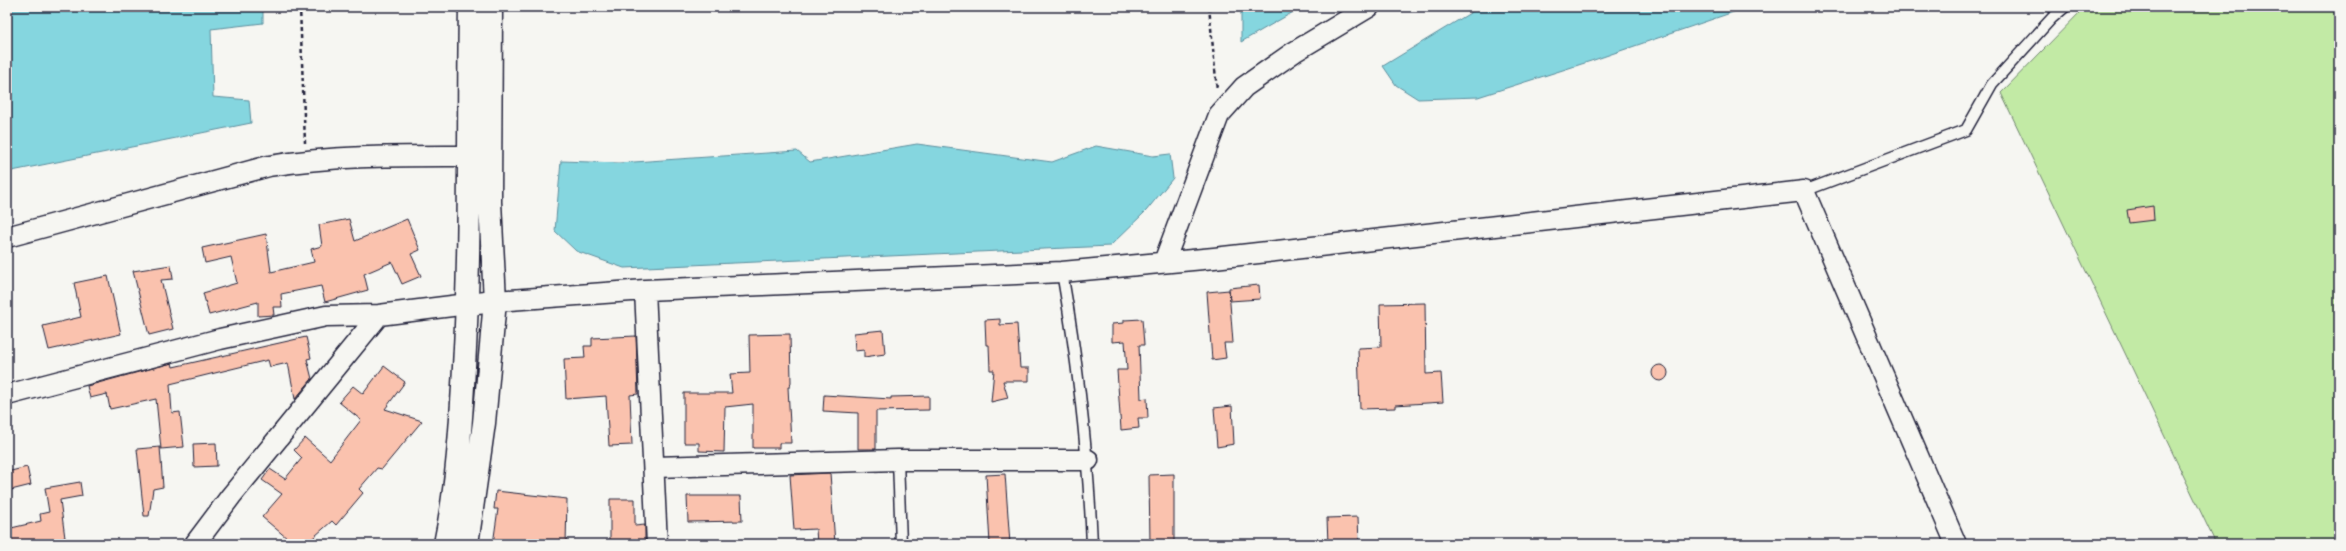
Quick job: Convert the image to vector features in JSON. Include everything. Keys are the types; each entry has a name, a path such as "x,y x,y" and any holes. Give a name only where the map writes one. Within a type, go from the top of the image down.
{"main road":[{"path":"445,544 452,510 462,413 468,304 470,7"},
{"path":"467,544 484,423 495,301 490,202 491,7"},
{"path":"468,304 495,301"}],"street":[{"path":"1164,262 1219,114 1244,87 1294,52 1369,7"},
{"path":"7,237 269,166 306,160 367,156 468,156"},
{"path":"495,301 645,290 1062,272 1804,191 1956,544"},
{"path":"645,290 657,544"},
{"path":"7,395 220,339 318,318 379,315 468,304"},
{"path":"195,544 231,496 379,315"},
{"path":"654,466 898,460 1088,460"}],"lane":[{"path":"1804,191 1966,130 1992,84 2052,18 2065,7"},
{"path":"1062,272 1074,345 1088,460 1092,544"},
{"path":"898,460 901,544"}],"path":[{"path":"300,7 306,160"},
{"path":"1209,7 1219,114"}],"green space":[{"path":"2085,7 2339,7 2339,544 2216,544 2001,93"}],"water":[{"path":"7,7 263,7 263,23 211,29 213,97 249,100 251,123 7,172"},
{"path":"1241,7 1302,7 1241,42"},
{"path":"1480,7 1748,7 1591,61 1478,97 1418,99 1396,85 1383,66"},
{"path":"917,144 1052,162 1096,146 1153,156 1170,154 1173,178 1146,211 1110,246 624,268 576,251 555,231 561,161 619,163 797,151 810,162"}],"building":[{"path":"2153,206 2154,220 2129,223 2127,210"},
{"path":"349,219 355,241 407,219 420,250 411,254 421,276 402,284 392,262 364,274 368,290 325,302 321,286 281,294 282,307 273,307 274,315 258,316 258,302 209,315 203,293 237,283 231,257 205,263 202,248 266,234 271,272 314,262 311,249 322,246 319,225"},
{"path":"171,265 173,279 161,280 173,329 149,335 133,271"},
{"path":"108,276 121,334 49,350 43,326 81,317 74,283"},
{"path":"1259,285 1260,299 1230,301 1229,288"},
{"path":"1229,290 1233,343 1224,343 1226,358 1212,360 1207,292"},
{"path":"1425,303 1426,374 1441,373 1443,402 1395,405 1395,408 1360,409 1358,348 1381,347 1380,304"},
{"path":"1000,319 1000,325 1017,324 1020,368 1029,368 1029,381 1003,381 1008,398 991,402 994,370 990,370 989,345 986,345 985,320"},
{"path":"1142,319 1144,345 1139,345 1141,399 1147,398 1148,418 1138,418 1139,428 1121,430 1117,370 1127,370 1125,341 1112,342 1112,324 1124,323 1124,320"},
{"path":"883,330 885,354 864,357 864,350 855,351 854,333"},
{"path":"790,334 791,382 790,387 788,387 791,443 779,443 779,448 753,448 753,404 725,407 724,452 699,451 699,443 684,443 684,393 732,393 730,374 750,373 749,335"},
{"path":"636,336 638,394 630,395 632,445 609,446 606,396 566,399 564,359 585,358 584,346 592,346 592,338"},
{"path":"306,337 311,358 307,359 312,379 295,399 288,363 270,367 268,360 170,384 172,413 180,412 184,447 161,449 156,399 110,409 107,394 90,398 87,386 172,363 173,367"},
{"path":"1660,365 1667,370 1668,373 1663,380 1660,381 1653,376 1652,373 1657,366"},
{"path":"384,366 405,382 385,409 422,421 382,469 377,468 359,489 363,493 336,525 332,521 306,544 294,544 262,517 282,494 262,480 270,469 285,479 302,458 294,450 305,438 330,460 361,420 339,402 353,386 363,394"},
{"path":"824,395 891,399 891,397 929,396 929,410 876,411 876,449 858,449 858,413 823,411"},
{"path":"1232,406 1234,444 1217,447 1214,408"},
{"path":"216,443 217,466 194,467 193,444"},
{"path":"160,447 163,487 153,489 149,516 144,516 137,449"},
{"path":"27,467 31,485 7,491 7,472"},
{"path":"830,473 835,544 817,544 816,529 794,530 790,475"},
{"path":"1005,474 1010,544 990,544 986,475"},
{"path":"1174,474 1174,544 1150,544 1149,475"},
{"path":"80,482 82,496 60,500 65,538 26,544 7,544 7,529 41,521 40,514 49,512 45,488"},
{"path":"496,491 567,499 566,544 493,544 498,509 494,509"},
{"path":"687,496 741,496 742,521 688,522"},
{"path":"610,499 635,499 635,526 645,525 645,544 610,544"},
{"path":"1358,517 1359,544 1328,544 1327,518"}]}
